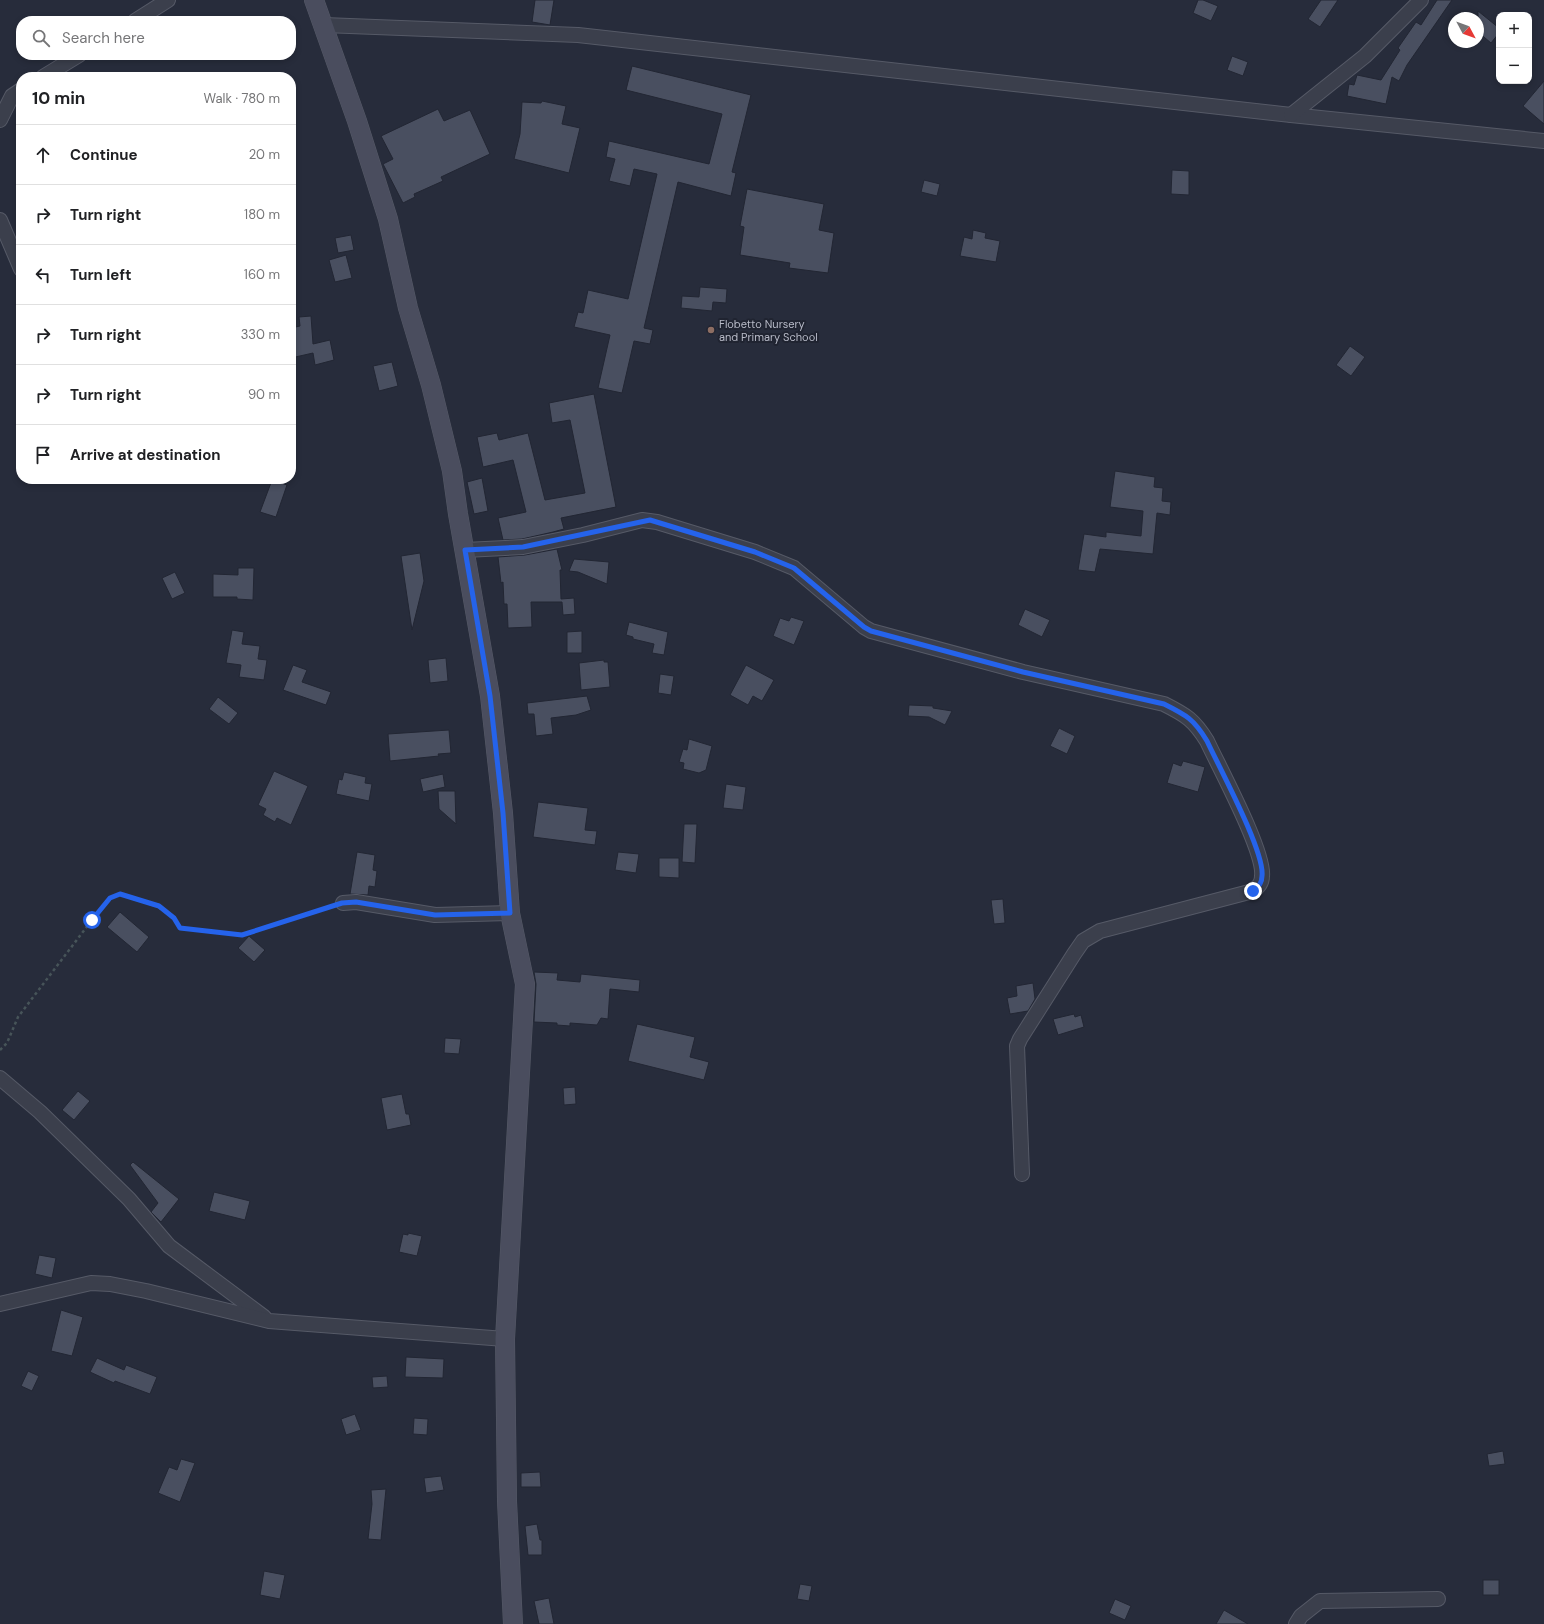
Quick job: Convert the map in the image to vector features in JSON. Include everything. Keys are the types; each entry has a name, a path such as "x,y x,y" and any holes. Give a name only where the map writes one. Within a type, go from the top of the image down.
{"main road":[{"path":"314,0 324,25 388,220 408,308 431,385 452,471 458,514 490,696 503,813 510,913 525,984 505,1339 507,1501 513,1624"}],"street":[{"path":"143,16 168,0"},
{"path":"1291,115 1365,56 1421,0"},
{"path":"324,25 578,35 1291,115 1544,141"},
{"path":"51,72 71,60"},
{"path":"0,120 11,94"},
{"path":"0,220 16,257"},
{"path":"465,550 523,547 650,520 755,552 794,568 864,627 871,631 1023,672 1164,704 1184,714 1197,725 1207,741 1258,851 1263,874 1260,885 1253,891 1100,931 1084,941 1020,1039 1017,1046 1022,1174"},
{"path":"342,903 356,902 435,915 510,913"},
{"path":"0,1078 40,1112 129,1199 169,1246 269,1321"},
{"path":"0,1304 91,1283 110,1284 146,1291 269,1321 505,1339"},
{"path":"1296,1624 1301,1616 1320,1601 1438,1599"}],"path":[{"path":"0,1050 7,1043 18,1017 92,920 110,898 115,895 120,894 159,906 174,918 180,928 242,935 342,903"}],"building":[{"path":"535,0 554,0 550,25 532,22"},
{"path":"1198,0 1203,0 1218,6 1211,21 1193,13"},
{"path":"1321,0 1338,0 1320,27 1308,19"},
{"path":"1437,0 1452,0 1407,65 1399,81 1392,77 1386,104 1347,96 1349,84 1354,85 1357,75 1381,80 1400,50 1398,48 1416,22 1421,25"},
{"path":"1484,16 1496,26 1496,37 1491,43 1484,37"},
{"path":"1232,56 1248,62 1243,76 1227,70"},
{"path":"632,66 751,95 732,172 736,173 731,196 678,182 644,328 653,330 650,344 634,341 622,393 598,388 610,335 574,327 578,312 583,313 588,290 628,299 657,174 634,169 630,186 609,181 615,159 606,157 609,141 709,164 722,114 626,90"},
{"path":"1544,81 1544,124 1523,106"},
{"path":"542,101 566,106 562,124 580,128 569,173 514,159 520,134 522,102 541,103"},
{"path":"438,109 444,121 470,110 490,154 441,177 443,181 414,194 415,197 403,203 383,164 393,159 381,136"},
{"path":"1172,170 1189,171 1189,195 1171,194"},
{"path":"924,180 940,184 937,196 921,192"},
{"path":"747,189 824,204 819,230 834,233 828,273 789,268 790,263 740,255 744,227 740,226"},
{"path":"973,230 986,233 985,238 1000,241 996,262 960,256 964,237 972,239"},
{"path":"351,235 354,250 338,253 335,238"},
{"path":"346,255 352,278 335,282 329,260"},
{"path":"700,287 727,289 726,303 713,302 712,311 681,308 682,296 699,297"},
{"path":"311,316 313,344 330,340 334,360 315,365 313,353 296,357 296,327 300,326 299,317"},
{"path":"1350,346 1365,357 1351,376 1336,365"},
{"path":"392,362 398,386 379,391 373,366"},
{"path":"594,394 616,507 561,518 564,529 522,539 503,540 498,518 526,512 513,460 483,467 477,437 497,433 499,440 528,433 545,500 585,493 570,420 552,423 549,403"},
{"path":"1115,471 1155,477 1154,487 1163,488 1162,501 1171,502 1170,515 1157,513 1153,554 1100,549 1095,572 1078,570 1084,534 1106,537 1106,532 1141,536 1143,511 1110,507"},
{"path":"482,478 488,511 474,514 467,482"},
{"path":"270,484 287,485 276,517 260,512"},
{"path":"557,549 562,570 560,570 561,599 574,598 575,614 563,615 562,602 531,602 532,627 508,628 507,604 504,604 503,582 501,583 498,557 525,555"},
{"path":"420,553 424,581 412,630 401,556"},
{"path":"574,559 609,562 607,584 578,572 569,571"},
{"path":"238,568 254,568 253,600 237,599 237,597 213,597 213,574 238,575"},
{"path":"175,572 185,593 172,599 162,578"},
{"path":"1025,609 1050,620 1042,637 1018,625"},
{"path":"791,617 804,621 794,645 773,636 780,618 789,621"},
{"path":"629,622 668,632 664,655 652,653 654,644 633,639 633,637 626,635"},
{"path":"232,630 244,632 242,644 260,646 258,659 267,660 264,680 239,677 241,665 226,663"},
{"path":"582,631 582,653 567,653 567,632"},
{"path":"446,658 448,681 430,683 428,660"},
{"path":"604,660 604,662 608,662 610,687 581,690 579,663"},
{"path":"293,665 307,670 302,682 331,692 326,705 283,690"},
{"path":"746,665 774,680 762,701 753,696 748,705 730,695"},
{"path":"660,674 674,676 671,695 658,693"},
{"path":"587,696 591,710 576,715 551,718 553,734 536,736 534,714 528,714 527,703"},
{"path":"218,697 238,713 229,724 209,709"},
{"path":"909,705 933,706 933,708 952,711 945,725 929,717 908,716"},
{"path":"1059,728 1075,736 1067,754 1050,746"},
{"path":"449,730 451,753 438,754 439,756 390,761 388,734"},
{"path":"689,739 712,746 706,770 699,773 683,769 684,763 679,762 683,749 687,750"},
{"path":"1183,761 1205,767 1198,792 1167,783 1173,763 1181,766"},
{"path":"274,771 308,786 291,825 277,818 275,822 263,815 266,809 258,805"},
{"path":"344,772 366,777 365,783 372,784 369,801 336,794 339,779 342,780"},
{"path":"443,774 445,787 423,792 420,779"},
{"path":"726,784 746,787 743,810 723,808"},
{"path":"438,791 455,791 456,824 439,809"},
{"path":"538,802 588,808 585,830 597,831 595,845 533,837"},
{"path":"684,824 697,824 695,863 682,862"},
{"path":"357,852 375,855 373,870 377,871 375,887 369,886 368,895 350,894"},
{"path":"618,852 639,854 636,873 615,870"},
{"path":"659,858 679,858 679,878 659,877"},
{"path":"1003,899 1005,923 994,924 991,900"},
{"path":"120,912 149,937 137,952 107,927"},
{"path":"249,936 265,950 254,962 238,948"},
{"path":"534,972 558,973 557,980 580,982 581,974 640,980 639,992 610,989 608,1019 601,1018 597,1025 570,1023 570,1026 557,1025 557,1023 534,1022 536,984"},
{"path":"1033,983 1035,999 1028,1011 1010,1014 1007,998 1017,996 1016,986"},
{"path":"1074,1014 1075,1017 1081,1015 1084,1027 1058,1035 1053,1019"},
{"path":"637,1024 695,1037 690,1057 709,1062 704,1080 628,1061"},
{"path":"445,1038 461,1039 459,1054 444,1053"},
{"path":"575,1087 576,1104 564,1105 563,1088"},
{"path":"78,1091 90,1101 74,1120 62,1110"},
{"path":"402,1094 406,1114 409,1114 411,1125 387,1130 381,1098"},
{"path":"133,1162 179,1199 161,1222 151,1212 158,1203 130,1165"},
{"path":"214,1192 250,1201 245,1220 209,1211"},
{"path":"408,1233 422,1236 417,1256 399,1252 403,1234 408,1235"},
{"path":"39,1255 56,1258 52,1278 35,1274"},
{"path":"61,1310 83,1317 72,1356 51,1351"},
{"path":"406,1357 444,1359 443,1378 405,1377"},
{"path":"97,1358 124,1370 126,1365 157,1377 150,1394 115,1381 114,1383 90,1372"},
{"path":"28,1371 39,1376 32,1391 21,1386"},
{"path":"387,1376 388,1387 373,1388 372,1377"},
{"path":"355,1414 361,1430 346,1435 341,1419"},
{"path":"414,1418 428,1419 427,1435 413,1434"},
{"path":"1503,1451 1505,1464 1489,1466 1487,1454"},
{"path":"181,1459 195,1463 180,1502 158,1493 169,1467 177,1470"},
{"path":"540,1472 541,1487 521,1487 521,1473"},
{"path":"441,1476 444,1490 426,1493 424,1478"},
{"path":"386,1489 381,1540 368,1539 372,1504 371,1490"},
{"path":"537,1524 540,1540 542,1540 542,1555 528,1555 525,1526"},
{"path":"264,1571 285,1575 280,1599 260,1595"},
{"path":"1483,1580 1499,1580 1499,1595 1483,1595"},
{"path":"800,1584 812,1586 809,1601 797,1599"},
{"path":"549,1598 554,1624 539,1624 534,1601"},
{"path":"1115,1599 1131,1606 1125,1620 1109,1613"},
{"path":"1224,1610 1248,1624 1216,1624"}],"place":[{"name":"Flobetto Nursery and Primary School","path":"711,330"}],"route":[{"path":"92,920 110,898 120,894 159,906 174,918 180,928 242,935 342,903 356,902 435,915 510,913 503,813 490,696 465,550 523,547 583,535 642,520 650,520 755,552 794,568 864,627 871,631 1023,672 1164,704 1184,714 1197,725 1207,741 1258,851 1263,874 1260,885 1253,891"}]}
